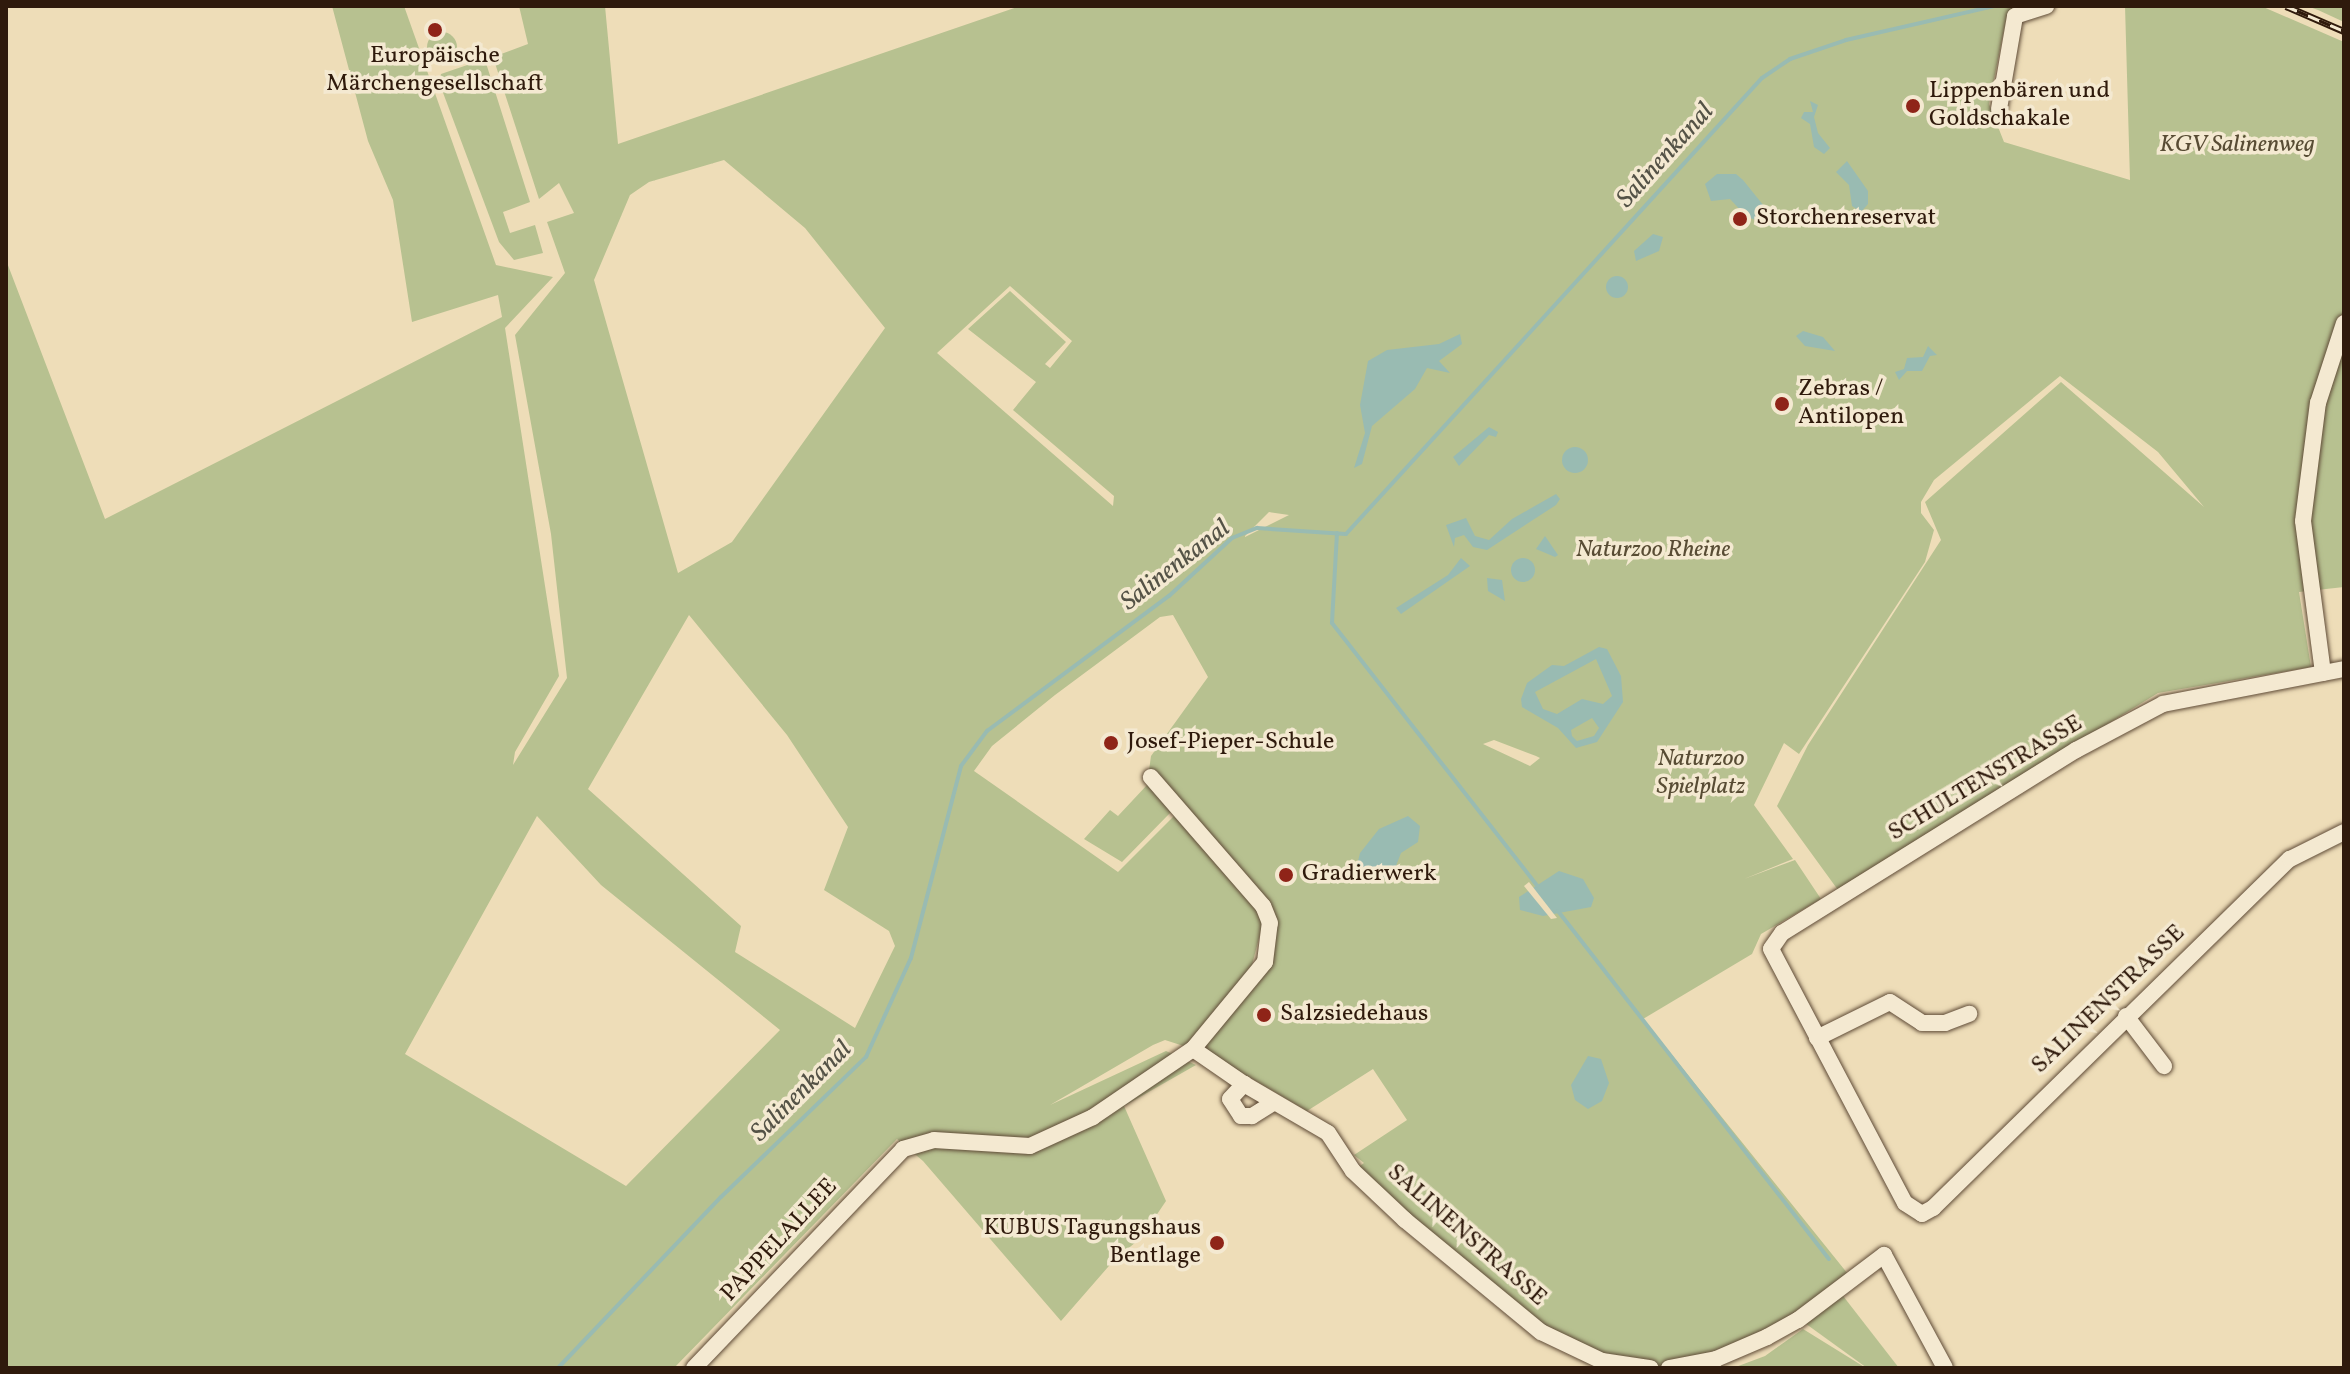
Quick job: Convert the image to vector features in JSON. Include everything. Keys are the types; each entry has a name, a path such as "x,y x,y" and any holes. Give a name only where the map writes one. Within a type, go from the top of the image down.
{"street":[{"path":"1999,109 2015,16 2046,6"},
{"path":"2323,673 2303,521 2318,403 2344,323"},
{"name":"SCHULTENSTRASSE","path":"1918,1214 1905,1203 1773,955 1773,940 2076,750 2163,704 2344,669"},
{"path":"1151,777 1253,892 1270,923 1265,962 1193,1049"},
{"name":"SALINENSTRASSE","path":"1918,1214 1933,1208 2290,859 2344,832"},
{"path":"1817,1038 1890,1002 1922,1023 1945,1023 1969,1014"},
{"path":"2126,1016 2164,1066"},
{"name":"SALINENSTRASSE","path":"1193,1049 1273,1103 1328,1133 1353,1171 1405,1220 1541,1332 1602,1361 1650,1368"},
{"name":"PAPPELALLEE","path":"694,1368 903,1149 934,1140 1030,1146 1093,1117 1193,1049"},
{"path":"1244,1084 1230,1099 1241,1116 1252,1116 1273,1103"},
{"path":"1669,1368 1696,1366 1798,1320 1884,1255 1945,1368"}],"green space":[{"path":"332,6 404,6 496,265 553,277 505,328 559,676 515,752 513,765 567,678 551,534 515,335 565,273 547,222 574,213 559,183 539,199 493,57 528,44 519,6 605,6 618,144 1020,6 2033,6 2007,15 1989,104 2004,142 2130,180 2125,6 2261,6 2344,42 2344,309 2323,366 2306,436 2344,346 2344,587 2299,592 2311,667 2158,693 1838,890 1777,806 1808,745 1941,540 1925,502 2061,382 2204,507 2158,452 2060,376 1934,480 1921,502 1921,513 1934,530 1925,562 1799,754 1784,743 1754,805 1793,859 1744,879 1795,860 1821,899 1761,934 1752,954 1643,1019 1852,1279 1736,1351 1661,1368 1624,1364 1542,1333 1353,1171 1364,1163 1354,1155 1407,1120 1373,1069 1307,1111 1201,1049 1260,969 1264,919 1252,965 1193,1049 1165,1040 1050,1105 1166,1051 1196,1065 1124,1106 1166,1201 1141,1238 1115,1259 1061,1321 923,1161 897,1139 674,1368 6,1368 6,260 105,519 502,317 498,295 412,322 393,200 368,141","holes":["724,160 805,228 885,328 732,542 678,573 594,280 630,195 649,182","1010,286 1072,341 1050,368 1045,364 1066,342 1010,291 968,329 1036,382 1013,410 1114,496 1113,506 937,353","1269,512 1289,515 1245,537","689,615 787,735 848,827 824,890 889,931 895,946 855,1028 735,952 741,926 588,789","1173,615 1208,677 1151,756 1147,785 1118,816 1110,810 1084,839 1122,862 1171,812 1175,815 1118,872 974,771 992,746 1160,617","1494,740 1540,758 1530,766 1483,744","537,816 601,885 780,1030 626,1186 405,1054"]},
{"path":"2307,6 2344,6 2344,22 2318,10"},
{"path":"442,32 452,37 457,47 452,57 442,62 432,57 427,47 432,37"},
{"path":"479,61 486,63 530,202 503,212 510,233 535,225 543,253 514,260 499,242 439,82 441,74"},
{"path":"1840,1292 1899,1368 1867,1368 1802,1321"},
{"path":"1803,1329 1866,1368 1733,1368 1765,1356"}],"water":[{"path":"1810,101 1818,105 1814,117 1818,133 1830,148 1824,154 1814,147 1810,124 1801,118 1804,112 1813,112"},
{"path":"1847,161 1868,191 1868,204 1861,212 1852,206 1849,185 1836,172"},
{"path":"1717,174 1736,174 1743,180 1776,221 1772,227 1746,216 1730,199 1711,201 1705,184"},
{"path":"1653,234 1663,237 1659,251 1636,261 1634,251"},
{"path":"1617,276 1625,279 1628,287 1625,295 1617,298 1609,295 1606,287 1609,279"},
{"path":"1803,331 1823,337 1835,351 1805,346 1796,336"},
{"path":"1460,334 1462,344 1439,361 1450,373 1427,368 1415,389 1372,426 1362,464 1354,468 1365,433 1360,405 1368,361 1387,350 1439,344"},
{"path":"1928,346 1937,355 1930,356 1922,371 1907,371 1899,380 1895,372 1904,369 1907,358 1923,357"},
{"path":"1489,427 1498,432 1496,437 1489,435 1459,466 1453,457"},
{"path":"1575,447 1584,451 1588,460 1584,469 1575,473 1566,469 1562,460 1566,451"},
{"path":"1556,494 1560,499 1556,505 1487,550 1473,547 1464,535 1455,538 1454,547 1446,525 1466,518 1475,536 1489,540 1512,519"},
{"path":"1545,536 1558,555 1555,557 1536,549"},
{"path":"1461,558 1470,566 1401,614 1396,608 1448,575"},
{"path":"1523,558 1531,562 1535,570 1531,578 1523,582 1515,578 1511,570 1515,562"},
{"path":"1487,578 1502,580 1505,601 1488,591"},
{"path":"1599,647 1607,649 1621,676 1623,702 1597,742 1576,748 1558,728 1522,707 1521,699 1527,683 1552,665 1564,666","holes":["1596,659 1612,696 1603,704 1582,699 1557,714 1543,709 1535,692","1592,718 1599,728 1594,736 1577,741 1571,730"]},
{"path":"1408,816 1420,826 1418,842 1401,853 1392,876 1371,883 1357,865 1360,853 1379,829"},
{"path":"1559,871 1583,879 1594,898 1591,907 1543,916 1520,910 1519,897"},
{"path":"1588,1056 1601,1059 1609,1083 1602,1101 1588,1109 1575,1100 1571,1085"}],"pier":[{"path":"1529,882 1557,918 1551,919 1524,886"}],"waterway":[{"name":"Salinenkanal","path":"558,1368 721,1197 866,1057 911,958 961,766 987,731 1169,596 1232,538 1257,528 1346,534 1762,78 1790,59 1846,40 1995,6"},
{"path":"1337,533 1332,623 1537,885"},
{"path":"1558,911 1829,1259"}],"railway":[{"path":"2286,6 2344,31"}],"place":[{"name":"Europäische Märchengesellschaft","path":"435,30"},
{"name":"Lippenbären und Goldschakale","path":"1913,106"},
{"name":"Storchenreservat","path":"1740,219"},
{"name":"Zebras / Antilopen","path":"1782,404"},
{"name":"Josef-Pieper-Schule","path":"1111,743"},
{"name":"Gradierwerk","path":"1286,875"},
{"name":"Salzsiedehaus","path":"1264,1015"},
{"name":"KUBUS Tagungshaus Bentlage","path":"1217,1243"}],"park label":[{"name":"KGV Salinenweg","path":"2237,146"},
{"name":"Naturzoo Rheine","path":"1653,551"},
{"name":"Naturzoo Spielplatz","path":"1701,774"}]}
